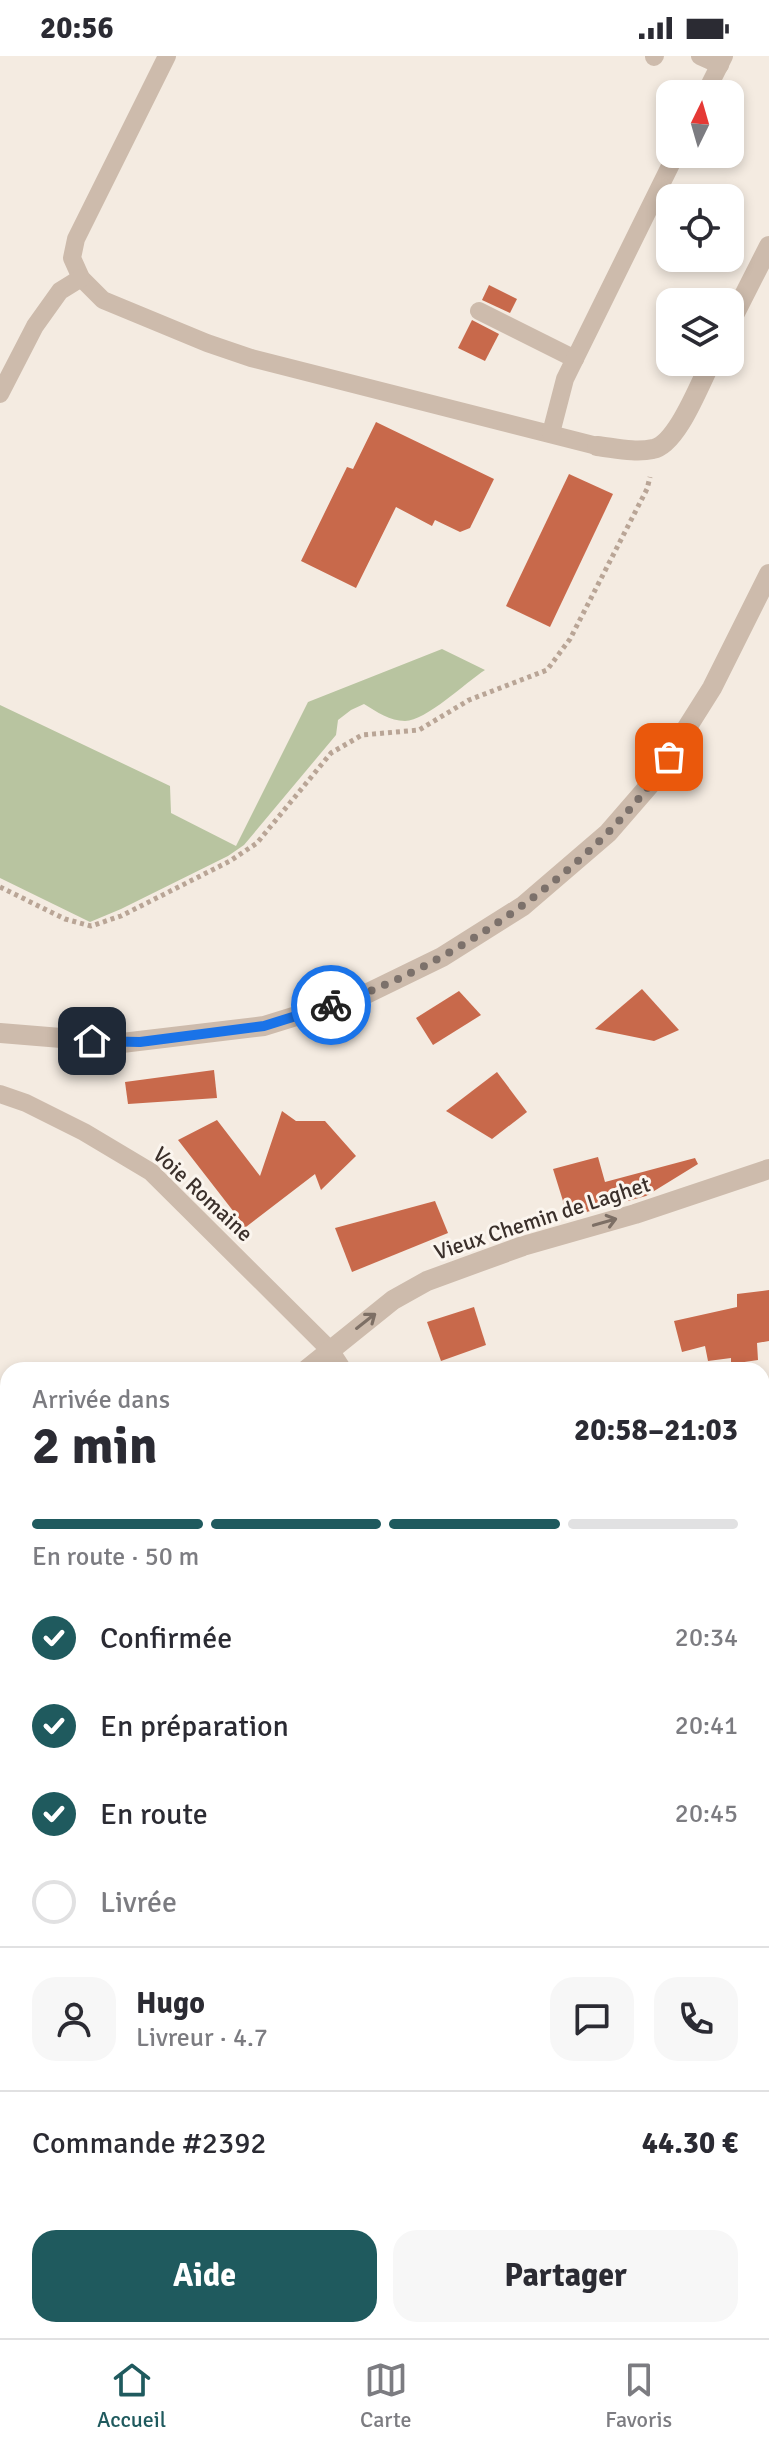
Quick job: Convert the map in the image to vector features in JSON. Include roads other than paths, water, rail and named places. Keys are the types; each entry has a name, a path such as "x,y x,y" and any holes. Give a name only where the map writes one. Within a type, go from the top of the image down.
{"street":[{"path":"744,295 769,246"},
{"path":"597,446 657,449 674,434 704,376"},
{"path":"0,1033 122,1043 264,1026 364,995 442,957 523,906 608,833 645,791 712,688 769,574"},
{"name":"Vieux Chemin de Laghet","path":"316,1362 393,1300 427,1281 523,1246 635,1214 769,1169"}],"lane":[{"path":"167,56 76,239 72,258 81,278 103,300 222,348 597,446"},
{"path":"700,56 722,61 712,80"},
{"path":"551,433 565,379 669,168"},
{"path":"0,394 35,326 60,291 81,278"},
{"path":"479,311 575,359"},
{"name":"Voie Romaine","path":"0,1094 26,1103 84,1132 151,1172 330,1350 338,1362"}]}
